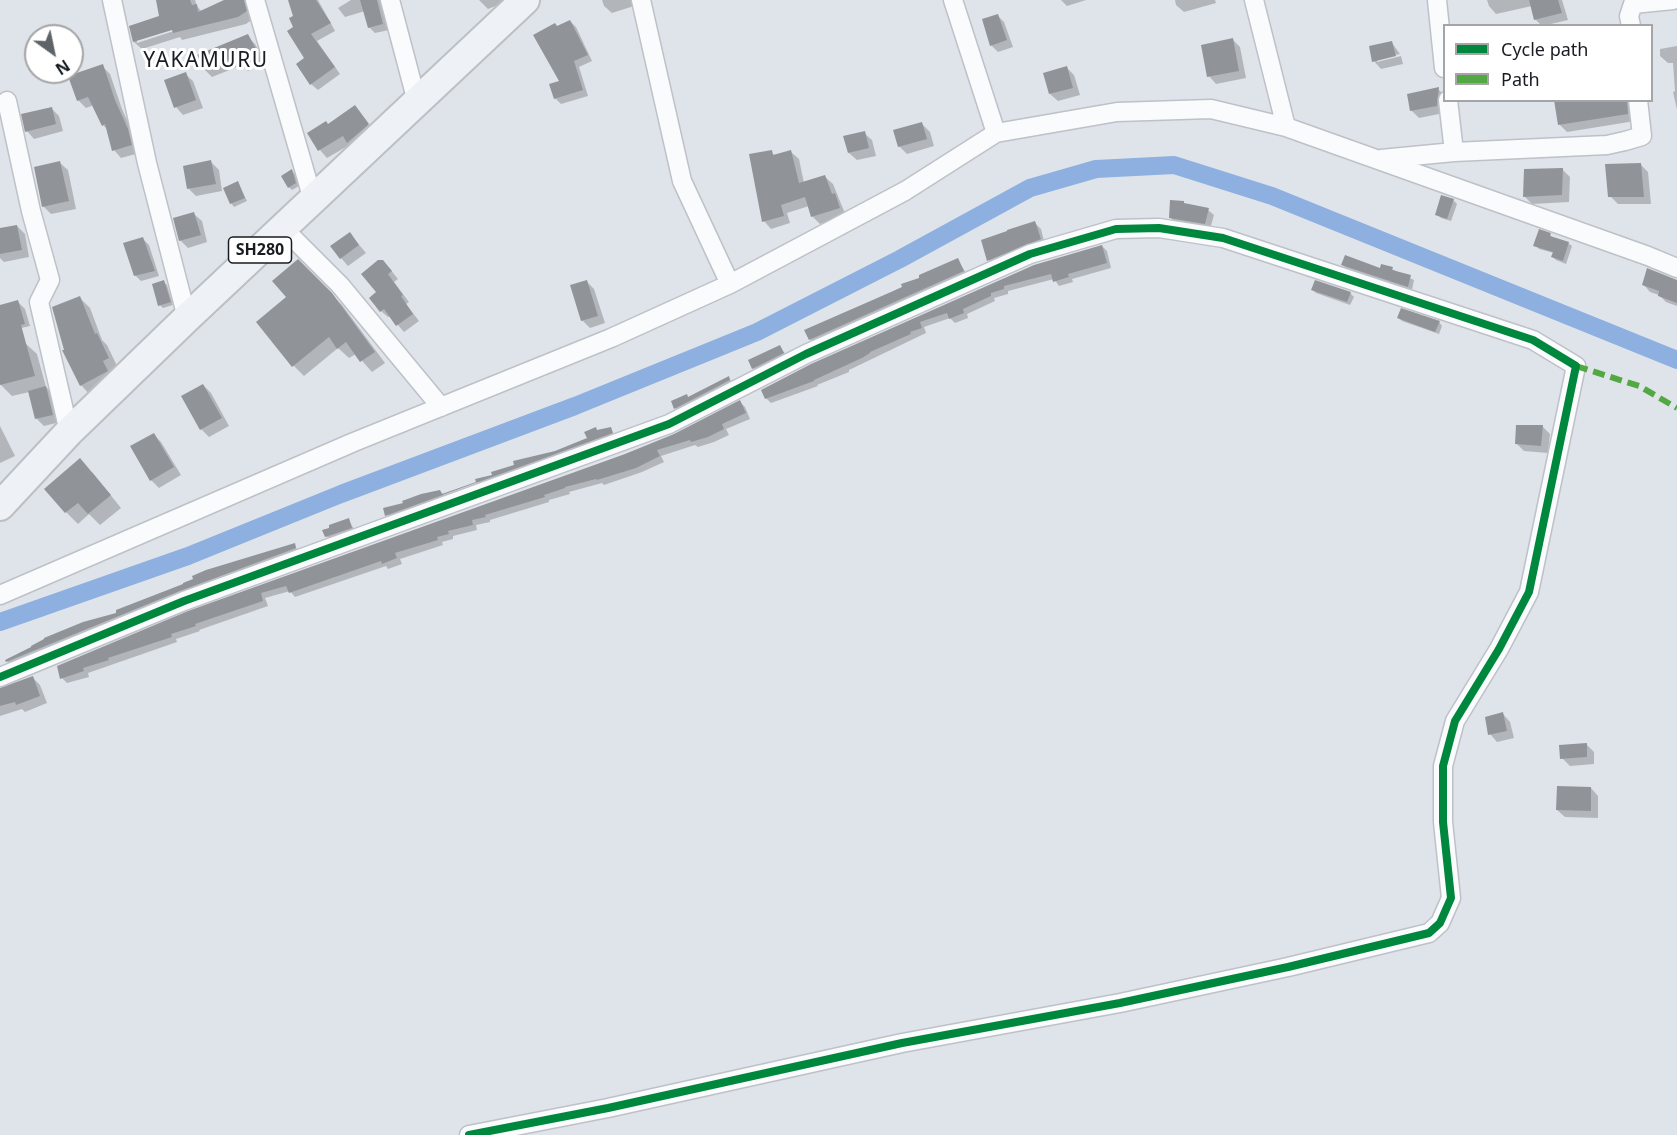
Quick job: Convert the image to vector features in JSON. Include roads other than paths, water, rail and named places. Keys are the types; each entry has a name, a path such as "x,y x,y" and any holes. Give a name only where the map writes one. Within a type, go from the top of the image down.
{"main road":[{"name":"SH280","path":"0,506 69,432 186,318 417,102 521,1"}],"street":[{"path":"112,0 147,163 186,318"},
{"path":"255,0 313,200"},
{"path":"390,0 417,102"},
{"path":"641,0 682,181 730,284"},
{"path":"953,0 996,133"},
{"path":"1254,0 1286,128"},
{"path":"1437,0 1443,58"},
{"path":"1630,24 1629,16 1633,4 1673,0"},
{"path":"7,100 31,211 50,280 39,302 69,432"},
{"path":"1448,102 1454,152"},
{"path":"1377,160 1454,152 1607,145 1642,136 1638,102"},
{"path":"0,595 343,447 611,338 730,284 905,191 996,133 1117,112 1211,109 1286,128 1677,268"},
{"path":"283,228 340,285 441,407"},
{"path":"0,677 184,601 669,424 806,354 1030,254 1116,230 1159,228 1223,238 1533,340 1576,366 1529,592 1499,648 1455,721 1443,766 1443,822 1451,898 1440,923 1429,933 1288,967 1119,1003 902,1043 608,1108 469,1135"}],"waterway":[{"path":"0,622 188,556 341,494 575,406 757,332 900,259 1030,188 1096,169 1174,165 1272,196 1677,360"}],"district":[{"name":"YAKAMURU","path":"206,61"}]}
